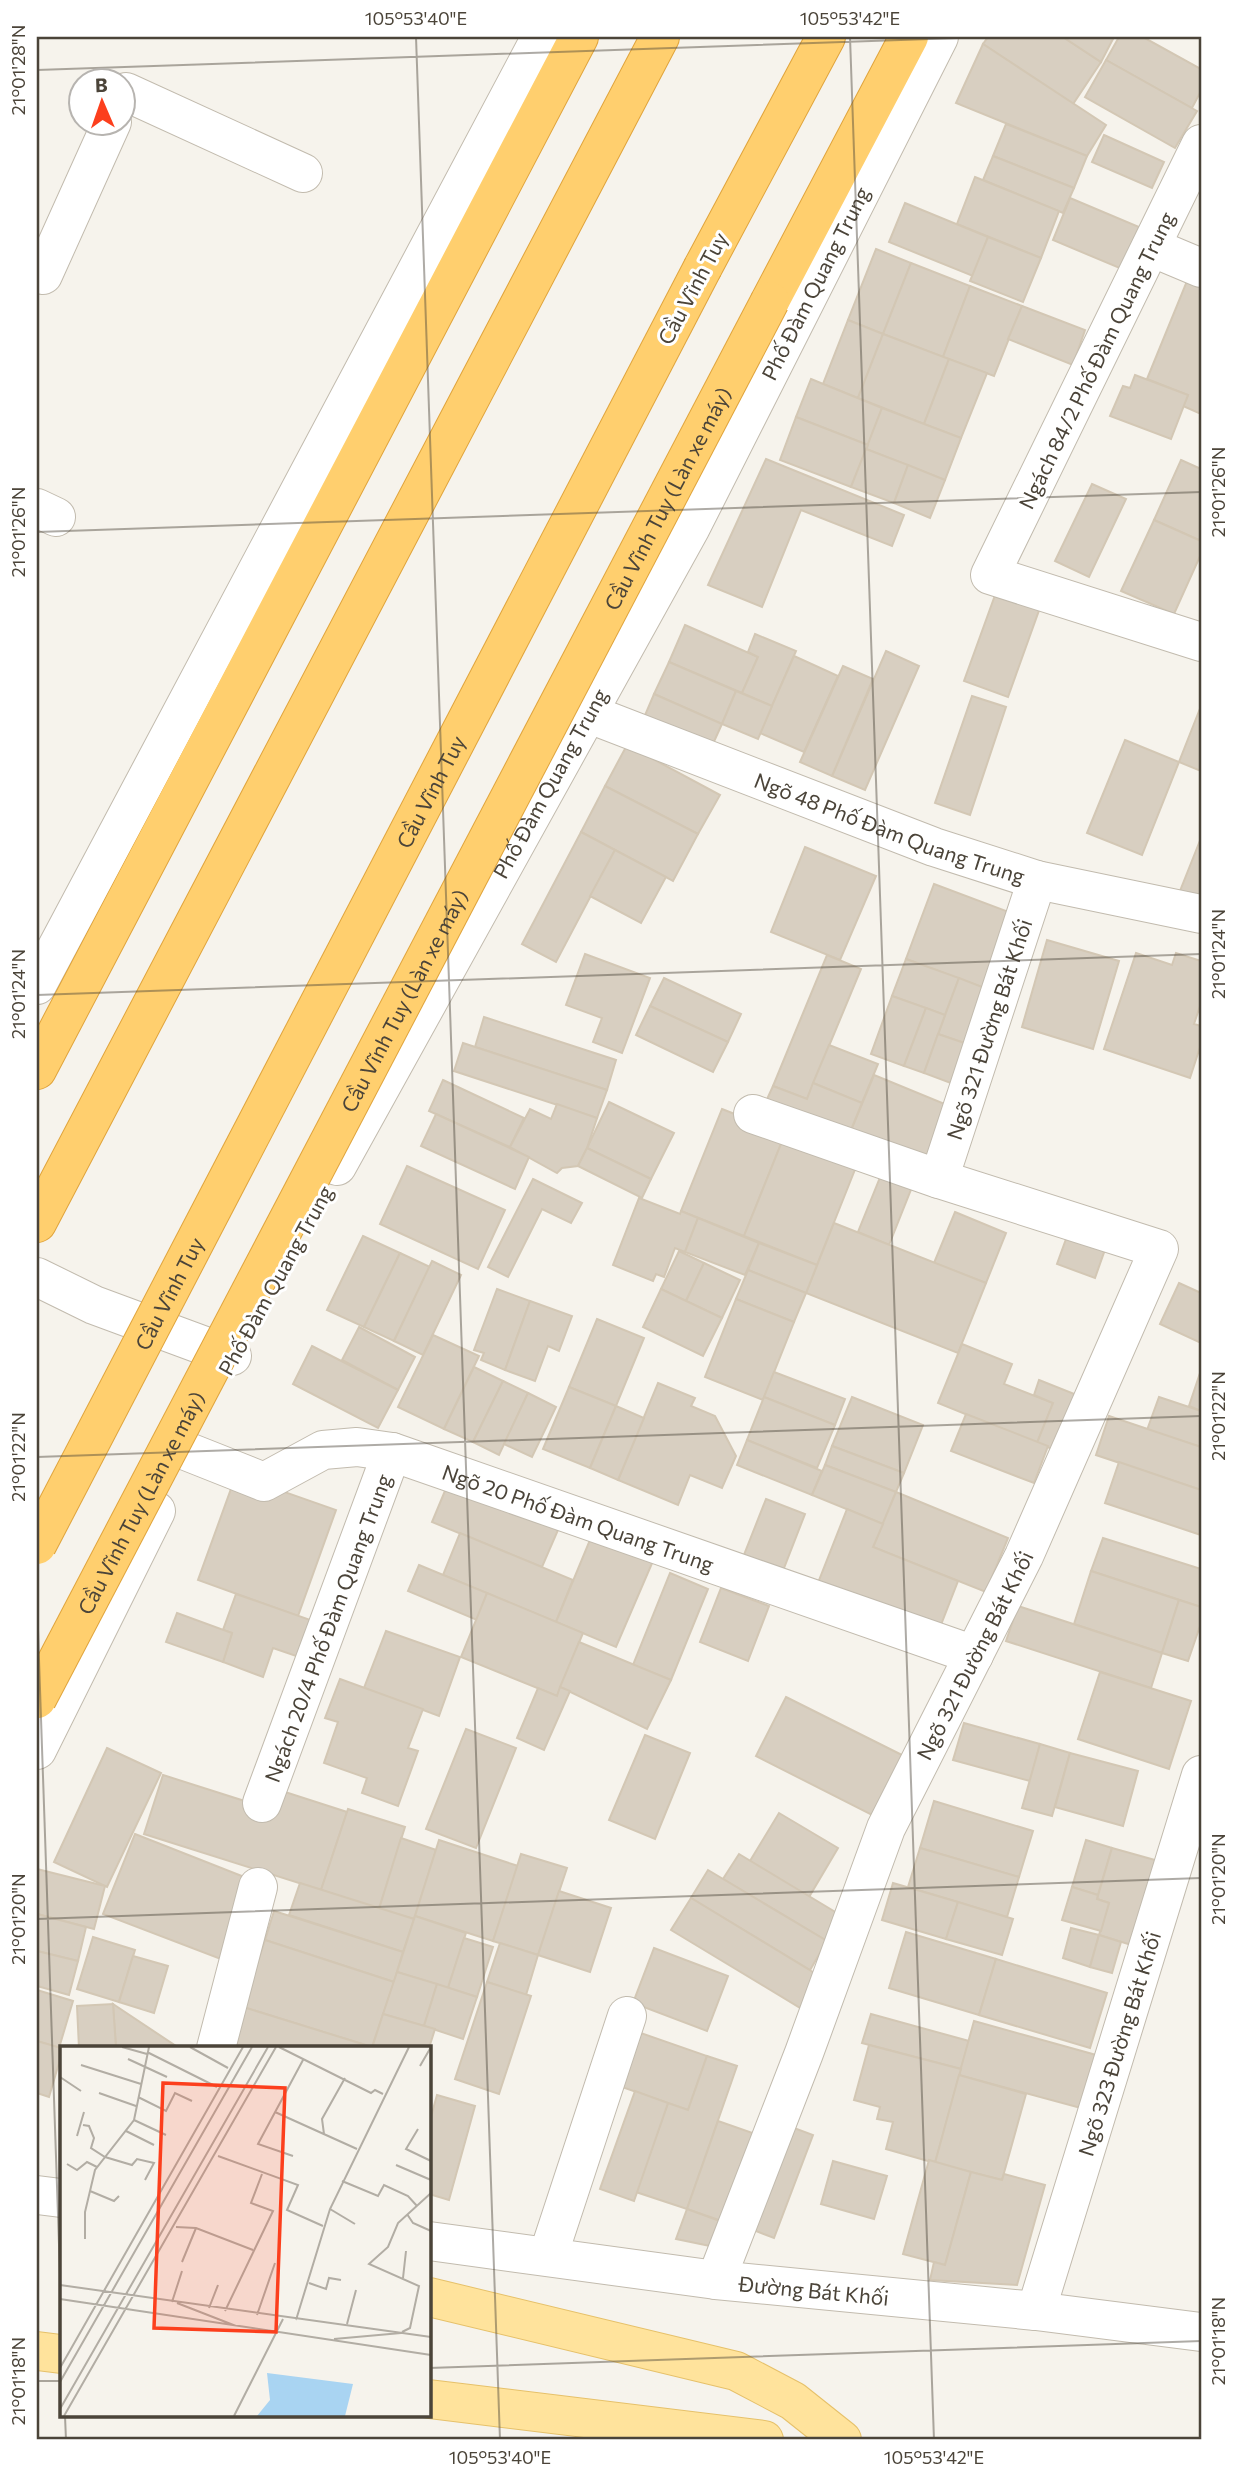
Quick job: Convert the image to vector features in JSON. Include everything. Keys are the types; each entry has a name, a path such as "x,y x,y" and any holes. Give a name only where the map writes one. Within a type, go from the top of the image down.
{"highway":[{"path":"37,1070 579,37"},
{"path":"37,1223 660,37"},
{"name":"Cầu Vĩnh Tuy","path":"37,1545 703,267 826,37"},
{"name":"Cầu Vĩnh Tuy (Làn xe máy)","path":"37,1699 909,37"}],"main road":[{"path":"430,2297 736,2371 793,2401 842,2440"},
{"path":"37,2351 60,2354"},
{"path":"430,2399 764,2440"}],"street":[{"path":"37,985 541,37"},
{"name":"Phố Đàm Quang Trung","path":"37,1750 232,1356 691,527 939,37"},
{"path":"136,97 303,173"},
{"path":"37,272 43,275 106,136"},
{"name":"Ngách 84/2 Phố Đàm Quang Trung","path":"1201,144 990,575 1201,642"},
{"path":"1151,247 1201,268"},
{"name":"Ngõ 48 Phố Đàm Quang Trung","path":"587,713 934,847 1038,880 1201,914"},
{"name":"Ngõ 321 Đường Bát Khối","path":"939,1179 1038,880"},
{"name":"Ngõ 321 Đường Bát Khối","path":"716,2280 804,2053 886,1828 1024,1556 1159,1248 939,1179 753,1114"},
{"path":"37,1277 94,1305 232,1356"},
{"name":"Ngõ 20 Phố Đàm Quang Trung","path":"186,1451 264,1482 323,1450 357,1447 392,1452 974,1655"},
{"name":"Ngách 20/4 Phố Đàm Quang Trung","path":"262,1803 392,1452"},
{"name":"Ngõ 323 Đường Bát Khối","path":"1036,2311 1201,1775"},
{"path":"217,2046 258,1887"},
{"path":"548,2256 627,2016"},
{"path":"37,2194 60,2198"},
{"name":"Đường Bát Khối","path":"430,2241 716,2280 1036,2311 1201,2332"}],"building":[{"path":"988,37 1063,37 1101,62 1073,104 983,44"},
{"path":"1063,37 1114,37 1101,62"},
{"path":"1119,37 1143,37 1201,69 1201,91 1192,108 1106,60"},
{"path":"983,44 1106,125 1087,156 956,103"},
{"path":"1106,60 1197,111 1175,148 1085,97"},
{"path":"1006,124 1087,156 1074,188 993,156"},
{"path":"1104,135 1164,162 1152,188 1092,162"},
{"path":"993,156 1074,188 1063,213 983,180"},
{"path":"975,177 1059,211 1041,258 957,224"},
{"path":"1070,198 1139,227 1122,269 1053,240"},
{"path":"905,203 988,237 973,276 889,242"},
{"path":"988,237 1041,258 1023,302 970,281"},
{"path":"876,249 911,263 883,334 848,320"},
{"path":"911,263 970,286 943,357 883,334"},
{"path":"1187,281 1201,287 1201,414 1183,406 1188,395 1147,379"},
{"path":"970,286 1022,306 994,376 943,357"},
{"path":"1022,306 1085,330 1073,365 1008,339"},
{"path":"848,320 883,334 858,398 823,384"},
{"path":"883,334 949,359 924,424 858,398"},
{"path":"949,359 987,373 961,438 924,424"},
{"path":"1135,375 1188,395 1171,439 1110,416 1123,386 1130,388"},
{"path":"811,379 882,408 868,445 796,417"},
{"path":"882,408 961,438 945,480 866,449"},
{"path":"796,417 868,445 851,487 780,460"},
{"path":"866,449 908,465 894,503 851,487"},
{"path":"766,459 904,515 892,546 801,510 762,607 708,585"},
{"path":"1181,460 1201,469 1201,541 1154,520"},
{"path":"908,465 945,480 930,518 894,503"},
{"path":"1092,484 1126,499 1089,577 1055,561"},
{"path":"1154,520 1201,541 1201,554 1174,614 1121,591"},
{"path":"998,587 1042,602 1008,697 964,681"},
{"path":"685,625 758,657 742,693 669,662"},
{"path":"755,634 796,651 772,706 742,693 758,657 748,652"},
{"path":"886,651 919,666 865,790 832,776"},
{"path":"794,656 838,676 804,752 760,733"},
{"path":"669,662 736,691 722,724 654,694"},
{"path":"843,666 873,679 832,776 800,762"},
{"path":"736,691 772,706 758,739 722,724"},
{"path":"654,694 722,724 707,757 640,727"},
{"path":"972,696 1006,707 970,815 935,803"},
{"path":"1201,706 1201,771 1179,762"},
{"path":"1125,740 1179,762 1142,855 1087,833"},
{"path":"627,745 720,795 698,834 605,786"},
{"path":"605,786 698,834 673,881 581,832"},
{"path":"581,832 615,850 556,962 522,944"},
{"path":"1201,838 1201,899 1180,891"},
{"path":"805,847 876,876 840,960 771,932"},
{"path":"615,850 666,877 641,923 590,896"},
{"path":"934,884 1022,917 995,992 906,959"},
{"path":"1047,940 1119,961 1093,1049 1022,1027"},
{"path":"1136,953 1172,965 1176,953 1201,961 1201,1003 1194,1024 1201,1026 1201,1044 1190,1078 1104,1049"},
{"path":"585,954 650,978 622,1053 593,1042 602,1018 566,1005"},
{"path":"827,955 861,969 807,1099 773,1086"},
{"path":"906,959 959,978 945,1015 892,996"},
{"path":"664,978 741,1014 728,1042 650,1006"},
{"path":"959,978 995,992 979,1048 938,1034"},
{"path":"892,996 926,1008 904,1066 871,1054"},
{"path":"650,1006 728,1042 713,1072 636,1035"},
{"path":"926,1008 945,1015 924,1073 904,1066"},
{"path":"484,1017 616,1060 607,1090 475,1047"},
{"path":"938,1034 979,1048 964,1088 924,1073"},
{"path":"463,1043 607,1090 597,1118 454,1071"},
{"path":"829,1045 878,1064 862,1103 813,1083"},
{"path":"874,1075 952,1107 927,1168 849,1135"},
{"path":"443,1080 524,1118 510,1147 429,1111"},
{"path":"813,1083 862,1103 846,1142 763,1108 773,1086 807,1099"},
{"path":"609,1102 674,1133 651,1179 587,1148"},
{"path":"557,1104 597,1118 578,1166 562,1168 557,1173 510,1147 530,1109 551,1119"},
{"path":"722,1109 785,1134 744,1236 681,1211"},
{"path":"436,1114 529,1157 515,1189 421,1146"},
{"path":"785,1134 860,1157 817,1265 744,1236"},
{"path":"587,1148 651,1179 642,1198 578,1166"},
{"path":"407,1166 505,1210 478,1269 380,1224"},
{"path":"881,1175 912,1187 889,1245 858,1232"},
{"path":"533,1179 582,1203 571,1223 542,1209 508,1277 488,1267"},
{"path":"639,1198 698,1218 685,1252 675,1248 664,1277 656,1274 653,1281 613,1265"},
{"path":"955,1212 1006,1233 986,1283 934,1263"},
{"path":"698,1218 759,1243 745,1275 685,1252"},
{"path":"834,1223 986,1283 958,1353 806,1293"},
{"path":"1070,1228 1108,1241 1095,1278 1057,1264"},
{"path":"363,1236 400,1253 364,1327 327,1310"},
{"path":"759,1243 817,1265 806,1293 748,1270"},
{"path":"679,1251 704,1263 686,1301 661,1289"},
{"path":"400,1253 430,1267 394,1341 364,1327"},
{"path":"432,1261 461,1275 423,1355 394,1341"},
{"path":"704,1263 740,1280 722,1318 686,1301"},
{"path":"748,1270 806,1293 794,1322 736,1299"},
{"path":"1179,1283 1201,1293 1201,1343 1160,1324"},
{"path":"497,1289 530,1301 505,1370 481,1360 484,1353 474,1350"},
{"path":"661,1289 722,1318 703,1356 643,1327"},
{"path":"736,1299 794,1322 763,1400 705,1377"},
{"path":"530,1301 572,1316 559,1351 548,1346 535,1381 505,1370"},
{"path":"597,1319 644,1338 616,1406 569,1387"},
{"path":"359,1327 415,1357 398,1390 342,1360"},
{"path":"433,1335 479,1356 444,1429 398,1407"},
{"path":"962,1344 1012,1364 1004,1384 1053,1403 1037,1443 938,1403"},
{"path":"312,1346 398,1390 378,1428 293,1384"},
{"path":"474,1367 503,1381 473,1442 444,1429"},
{"path":"1201,1370 1201,1411 1189,1406"},
{"path":"774,1372 845,1399 835,1425 764,1397"},
{"path":"1039,1380 1087,1399 1065,1454 1037,1443 1053,1403 1034,1395"},
{"path":"503,1381 528,1393 499,1455 473,1442"},
{"path":"658,1383 695,1398 691,1406 715,1416 736,1456 722,1488 690,1475 678,1505 618,1480"},
{"path":"569,1387 616,1406 590,1468 543,1449"},
{"path":"528,1393 556,1407 532,1457 504,1444"},
{"path":"764,1397 835,1425 817,1468 747,1440"},
{"path":"852,1397 923,1425 904,1473 832,1446"},
{"path":"1159,1397 1201,1411 1201,1447 1147,1430"},
{"path":"616,1406 644,1418 618,1480 590,1468"},
{"path":"966,1414 1048,1446 1034,1483 951,1451"},
{"path":"1109,1416 1201,1447 1201,1490 1096,1455"},
{"path":"747,1440 822,1471 812,1495 737,1465"},
{"path":"832,1446 904,1473 896,1492 825,1465"},
{"path":"1119,1462 1201,1490 1201,1535 1105,1503"},
{"path":"825,1465 896,1492 883,1524 812,1495"},
{"path":"236,1475 336,1510 298,1616 198,1580"},
{"path":"447,1486 561,1523 542,1567 432,1522"},
{"path":"896,1492 1008,1538 986,1592 873,1547"},
{"path":"766,1499 805,1514 779,1581 740,1565"},
{"path":"847,1509 883,1524 873,1547 958,1581 937,1635 816,1588"},
{"path":"460,1533 573,1580 556,1622 443,1575"},
{"path":"592,1535 653,1561 616,1647 556,1622"},
{"path":"1103,1538 1201,1569 1201,1607 1091,1571"},
{"path":"419,1565 487,1593 477,1620 408,1591"},
{"path":"1091,1571 1179,1600 1162,1653 1074,1624"},
{"path":"670,1573 708,1589 671,1680 633,1665"},
{"path":"721,1588 769,1606 748,1661 700,1642"},
{"path":"487,1593 583,1633 557,1696 461,1657"},
{"path":"236,1594 319,1623 305,1659 273,1648 263,1677 223,1662 232,1633 223,1630"},
{"path":"1179,1600 1201,1607 1201,1623 1188,1661 1162,1653"},
{"path":"1018,1606 1162,1653 1151,1688 1006,1641"},
{"path":"177,1613 232,1633 223,1662 166,1642"},
{"path":"386,1631 460,1657 439,1716 364,1688"},
{"path":"579,1642 671,1680 647,1729 560,1687"},
{"path":"1100,1672 1191,1701 1169,1769 1078,1739"},
{"path":"340,1679 423,1709 408,1748 418,1751 398,1806 362,1793 367,1778 324,1763 338,1722 325,1718"},
{"path":"560,1687 570,1691 544,1750 517,1738 538,1688 557,1696"},
{"path":"786,1697 906,1757 876,1817 756,1756"},
{"path":"964,1723 1040,1744 1030,1781 953,1760"},
{"path":"466,1729 516,1748 476,1848 426,1829"},
{"path":"645,1735 690,1753 655,1839 609,1820"},
{"path":"1040,1744 1070,1753 1052,1816 1022,1808"},
{"path":"107,1748 161,1773 107,1887 54,1862"},
{"path":"1070,1753 1138,1771 1123,1826 1055,1807"},
{"path":"163,1775 273,1810 279,1790 347,1812 321,1890 144,1834"},
{"path":"934,1801 1033,1831 1019,1877 920,1848"},
{"path":"348,1809 405,1827 379,1909 321,1890"},
{"path":"779,1813 838,1848 809,1897 750,1861"},
{"path":"135,1834 257,1882 226,1961 103,1914"},
{"path":"401,1838 436,1850 414,1919 379,1909"},
{"path":"439,1840 518,1866 493,1941 415,1916"},
{"path":"1086,1840 1112,1848 1098,1895 1072,1887"},
{"path":"920,1848 1019,1877 1007,1917 908,1887"},
{"path":"1112,1848 1162,1862 1138,1947 1099,1935 1109,1903 1097,1899"},
{"path":"521,1854 567,1868 538,1955 493,1941"},
{"path":"739,1854 842,1916 827,1941 723,1879"},
{"path":"37,1869 105,1886 94,1929 37,1914"},
{"path":"708,1870 827,1941 810,1970 691,1898"},
{"path":"300,1883 414,1919 403,1952 289,1915"},
{"path":"893,1883 958,1902 946,1939 882,1920"},
{"path":"1072,1887 1098,1895 1097,1899 1109,1903 1101,1931 1062,1920"},
{"path":"559,1891 611,1908 590,1972 538,1955"},
{"path":"691,1898 821,1977 802,2009 671,1930"},
{"path":"958,1902 1013,1919 1002,1955 946,1939"},
{"path":"274,1911 403,1952 394,1982 265,1940"},
{"path":"37,1914 86,1927 78,1961 37,1951"},
{"path":"415,1916 466,1933 448,1988 397,1972"},
{"path":"1071,1928 1099,1935 1090,1967 1063,1958"},
{"path":"906,1932 996,1959 979,2015 889,1988"},
{"path":"1099,1935 1121,1942 1112,1973 1090,1967"},
{"path":"93,1937 135,1950 119,2002 77,1989"},
{"path":"464,1938 493,1947 477,1997 448,1988"},
{"path":"265,1940 394,1982 372,2046 243,2007"},
{"path":"500,1943 538,1955 526,1995 487,1982"},
{"path":"654,1948 728,1976 707,2031 633,2003"},
{"path":"37,1951 78,1961 69,1995 37,1986"},
{"path":"133,1956 168,1966 154,2013 119,2002"},
{"path":"996,1959 1107,1993 1090,2048 979,2015"},
{"path":"397,1972 437,1984 424,2026 383,2014"},
{"path":"487,1982 531,1996 499,2094 455,2079"},
{"path":"437,1984 477,1997 463,2039 424,2026"},
{"path":"37,1990 73,2001 59,2048 37,2041"},
{"path":"113,2004 176,2046 116,2046"},
{"path":"113,2004 116,2046 79,2046 77,2006"},
{"path":"243,2007 369,2046 231,2046"},
{"path":"383,2014 435,2029 430,2046 373,2046"},
{"path":"871,2014 969,2041 961,2069 862,2043"},
{"path":"974,2021 1107,2058 1092,2111 959,2075"},
{"path":"635,2031 707,2056 688,2110 616,2085"},
{"path":"37,2041 60,2048 60,2059 49,2097 37,2093"},
{"path":"869,2045 961,2069 935,2163 886,2149 893,2122 877,2119 880,2107 854,2100"},
{"path":"707,2056 737,2066 687,2209 636,2192 668,2103 688,2110"},
{"path":"959,2075 1026,2094 1002,2180 935,2163"},
{"path":"635,2091 668,2103 634,2201 600,2189"},
{"path":"437,2095 475,2106 449,2200 430,2194 430,2120"},
{"path":"718,2121 764,2137 733,2225 687,2209"},
{"path":"786,2125 813,2135 774,2238 748,2228"},
{"path":"929,2160 971,2172 945,2265 903,2254"},
{"path":"833,2161 887,2176 874,2219 821,2204"},
{"path":"971,2172 1002,2180 1004,2174 1045,2185 1017,2285 930,2280 934,2262 945,2265"},
{"path":"687,2209 728,2224 720,2248 676,2239"}]}
